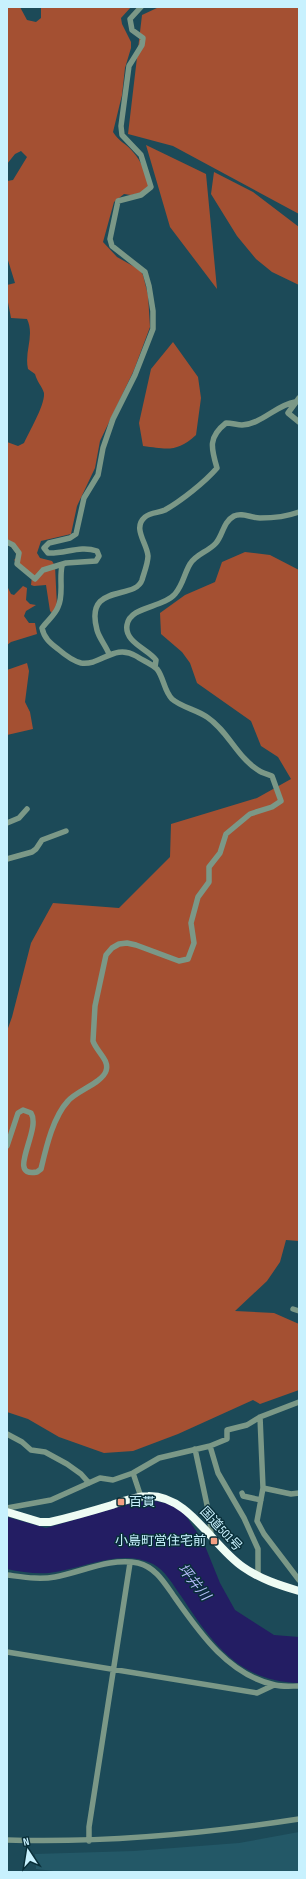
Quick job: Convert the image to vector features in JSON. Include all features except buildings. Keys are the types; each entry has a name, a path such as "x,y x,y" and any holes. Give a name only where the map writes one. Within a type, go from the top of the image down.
{"highway":[{"name":"国道501号","path":"7,1512 40,1522 50,1522 141,1497 157,1497 180,1506 188,1511 211,1538 234,1560 258,1576 299,1591"}],"street":[{"path":"7,542 13,546 19,554 17,564 35,579 44,570 62,566 66,563 96,561 98,556 97,551 84,548 55,554 48,553 44,548 50,543 70,538 76,534 84,498 98,475 105,443 113,419 135,375 153,329 153,311 145,272 129,258 116,251 112,246 110,239 118,201 141,195 152,187 141,155 122,135 120,126 129,66 142,45 143,38 132,30 130,19 141,7"},
{"path":"109,654 97,631 95,614 101,601 110,595 135,589 141,584 148,558 146,546 141,535 141,522 150,514 164,510 177,502 217,468 213,455 213,437 226,423 243,425 253,422 286,403 297,400"},
{"path":"297,400 288,413 299,422"},
{"path":"154,667 156,660 152,654 129,637 126,627 129,617 139,611 168,601 174,596 179,590 190,564 217,542 226,523 231,518 239,514 261,518 299,512"},
{"path":"7,1146 18,1112 23,1110 31,1113 35,1121 30,1142 22,1162 27,1171 33,1173 41,1169 48,1140 64,1106 69,1099 100,1078 106,1072 107,1066 93,1041 95,1006 106,955 119,944 127,943 179,961 188,958 194,943 191,923 198,897 209,882 209,867 220,853 226,834 250,814 272,807 281,801 272,776 258,770 249,763 220,728 208,717 173,699 167,692 154,667 129,652 109,654 89,663 80,663 51,645 44,635 42,628 58,609 60,600 60,574 62,566"},
{"path":"7,823 19,818 27,809"},
{"path":"7,859 32,852 42,840 66,831"},
{"path":"7,1508 51,1500 100,1478 113,1480 132,1473 158,1458 210,1446 227,1439 227,1430 247,1425 260,1417 299,1402"},
{"path":"260,1417 263,1488 257,1521 258,1525 272,1546 299,1580"},
{"path":"7,1434 22,1442 31,1450 45,1452 67,1464 81,1474 89,1483"},
{"path":"210,1446 218,1473 244,1518 258,1549 258,1576"},
{"path":"195,1449 210,1519 211,1538"},
{"path":"132,1473 141,1497"},
{"path":"263,1488 291,1494 299,1493"},
{"path":"242,1493 243,1496 261,1500"},
{"path":"89,1841 89,1827 130,1563"},
{"path":"7,1575 45,1578 101,1565 138,1563 156,1572 194,1625 217,1652 245,1673 274,1685 299,1686"},
{"path":"7,1652 114,1671 257,1693 274,1685"},
{"path":"7,1840 89,1841 193,1833 299,1819"}],"shaded area":[{"path":"7,7 20,7 27,20 36,22 41,18 41,7 131,7 121,18 122,24 131,42 131,48 125,68 122,95 113,132 117,138 131,149 139,160 150,186 148,191 131,195 124,194 114,202 103,242 117,257 140,270 143,275 148,295 150,327 134,370 100,441 95,468 77,506 71,534 41,541 37,553 40,558 52,561 55,566 57,607 52,613 50,611 46,585 31,585 32,576 14,560 18,556 7,541 7,442 18,446 24,443 42,404 44,393 35,374 28,369 27,356 30,331 27,319 11,318 7,297 7,285 15,283 7,257 7,181 13,180 27,157 21,151 15,154 7,164"},
{"path":"159,7 299,7 299,214 173,146 128,134 142,15"},
{"path":"146,145 206,174 217,289 170,227"},
{"path":"214,172 253,192 299,227 299,285 272,272 256,259 237,236 211,194"},
{"path":"173,342 198,377 201,398 196,435 183,445 177,447 165,449 143,446 139,423 151,369"},
{"path":"245,552 270,555 299,570 299,1241 286,1240 280,1262 267,1281 235,1311 274,1313 299,1324 299,1390 260,1404 253,1400 178,1434 133,1451 104,1453 59,1437 28,1419 7,1412 7,1031 31,943 53,903 119,908 170,857 171,824 257,798 291,779 278,757 261,746 251,721 197,683 190,663 182,652 161,634 160,613 185,595 215,582 222,562"},
{"path":"7,586 11,594 14,595 23,586 27,588 26,600 30,604 36,605 26,611 24,616 29,623 35,623 37,634 11,642 7,645"},
{"path":"27,663 29,671 25,702 30,712 33,729 7,735 7,670"},
{"path":"299,1832 299,1872 63,1872 36,1869 35,1854 134,1851 239,1843"}],"water":[{"name":"坪井川","path":"150,1500 174,1505 186,1516 203,1541 220,1583 235,1610 274,1635 299,1637 299,1683 278,1681 259,1675 243,1667 228,1656 215,1643 165,1574 153,1564 127,1558 101,1561 49,1573 7,1569 7,1517 46,1528 126,1505"}],"place":[{"name":"百貫","path":"121,1502"},
{"name":"小島町営住宅前","path":"214,1541"}]}
